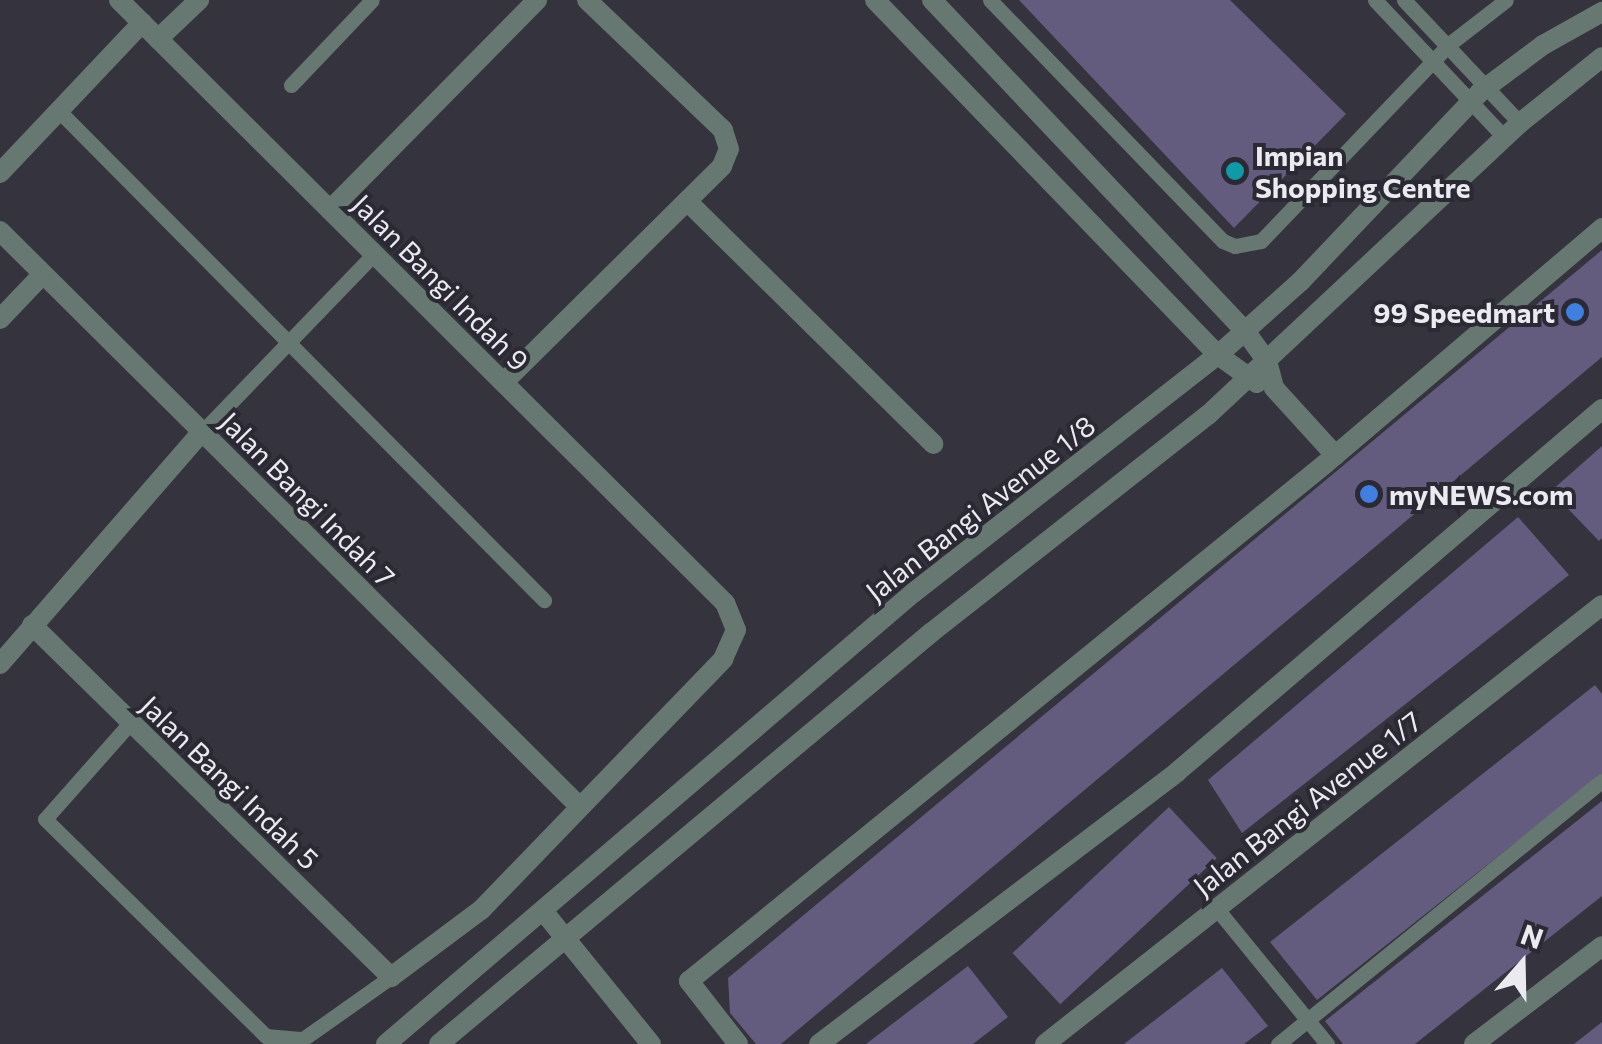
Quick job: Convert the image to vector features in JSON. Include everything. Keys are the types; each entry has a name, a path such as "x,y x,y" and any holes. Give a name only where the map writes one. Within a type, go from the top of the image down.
{"street":[{"name":"Jalan Bangi Indah 9","path":"118,0 725,603 736,630 723,659 579,806"},
{"path":"158,39 199,0"},
{"path":"330,210 537,0"},
{"path":"504,382 722,166 729,149 723,130 587,0"},
{"path":"875,0 1218,356 1244,380 1274,388"},
{"path":"932,0 1245,331 1267,361 1274,388 1335,455"},
{"name":"Jalan Bangi Avenue 1/8","path":"386,1044 913,593 1218,356 1488,86 1543,44 1602,12"},
{"path":"0,173 142,23"},
{"path":"438,1044 1267,361 1512,130 1602,57"},
{"path":"688,201 933,444"},
{"path":"738,1044 689,981 1335,455 1602,228"},
{"name":"Jalan Bangi Indah 7","path":"0,231 579,806"},
{"path":"0,319 42,274"},
{"path":"819,1044 1177,772 1602,409"},
{"path":"0,664 202,432"},
{"name":"Jalan Bangi Avenue 1/7","path":"1045,1044 1598,616"},
{"name":"Jalan Bangi Indah 5","path":"32,626 391,978"},
{"path":"391,978 481,910 579,806"},
{"path":"544,912 652,1044"},
{"path":"1474,1044 1602,946"}],"lane":[{"path":"291,84 372,0"},
{"path":"990,0 1222,241 1235,246 1261,241 1448,44 1506,0"},
{"path":"1375,0 1472,102 1512,130"},
{"path":"1404,0 1488,86 1512,130"},
{"path":"59,111 544,600"},
{"path":"202,432 374,254"},
{"path":"130,723 46,819 224,995 266,1036 285,1042 303,1039 391,978"},
{"path":"1278,1044 1602,781"},
{"path":"1217,910 1327,1044"}],"building":[{"name":"Impian Shopping Centre","path":"1019,0 1230,0 1346,114 1234,228"},
{"path":"1602,250 1602,357 781,1044 756,1044 730,1013 728,978"},
{"path":"1602,446 1602,538 1599,541 1551,491"},
{"path":"1518,517 1569,575 1242,833 1208,780"},
{"path":"1595,685 1602,694 1602,774 1317,1000 1270,942"},
{"path":"1602,801 1602,896 1415,1044 1343,1044 1325,1021"},
{"path":"1169,807 1217,858 1060,1004 1012,953"},
{"path":"968,966 1008,1017 973,1044 866,1044"},
{"path":"1222,968 1268,1026 1244,1044 1124,1044"},
{"path":"1602,1022 1602,1044 1574,1044"}],"place":[{"name":"Impian Shopping Centre","path":"1235,171"},
{"name":"99 Speedmart","path":"1575,312"},
{"name":"myNEWS.com","path":"1369,494"}]}
